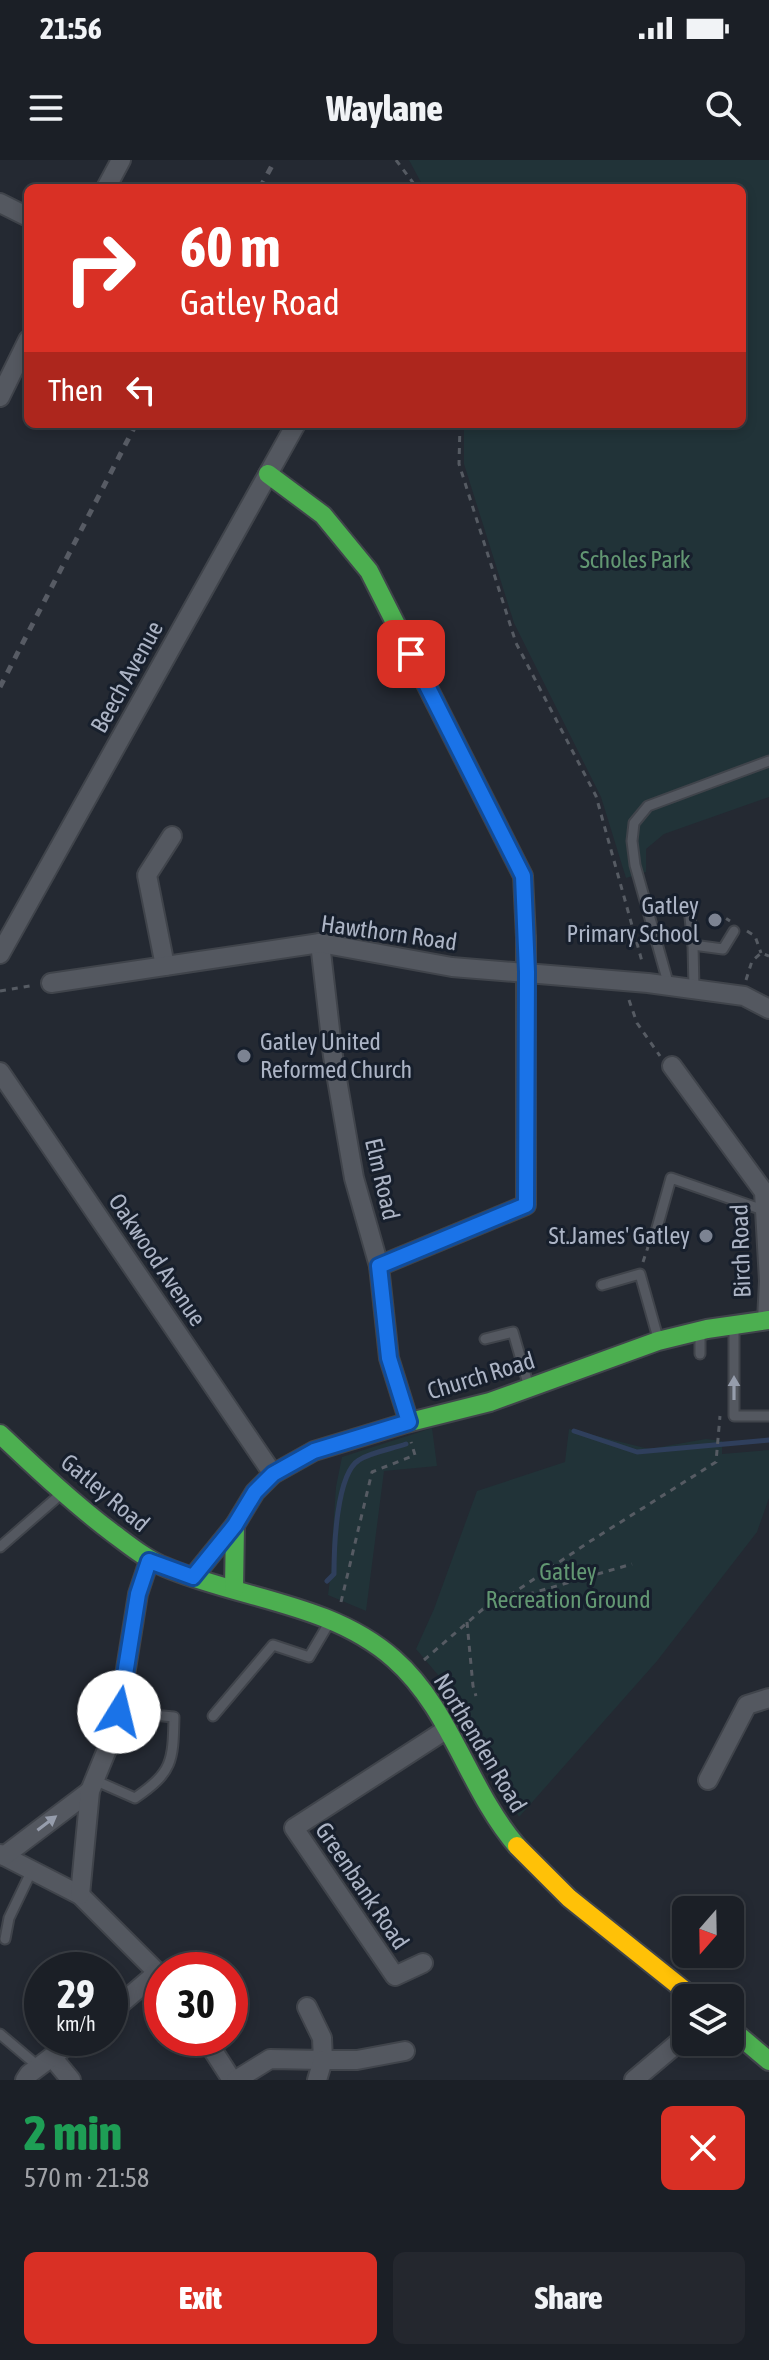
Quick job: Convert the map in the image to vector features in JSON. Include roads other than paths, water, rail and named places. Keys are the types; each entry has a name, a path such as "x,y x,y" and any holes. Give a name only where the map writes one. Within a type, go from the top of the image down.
{"street":[{"path":"108,184 121,160"},
{"path":"0,203 24,215"},
{"path":"0,397 24,348"},
{"name":"Beech Avenue","path":"0,954 294,428"},
{"path":"268,474 323,515 369,571 523,876 527,972 526,1205 379,1266"},
{"path":"165,966 147,875 172,836"},
{"name":"Hawthorn Road","path":"51,983 320,943 452,967 648,983 744,996 769,1009"},
{"name":"Elm Road","path":"320,943 333,1056 354,1178 379,1266 389,1358 407,1422"},
{"name":"Birch Road","path":"672,1066 766,1200 768,1320"},
{"name":"Oakwood Avenue","path":"0,1072 273,1474"},
{"name":"Church Road","path":"193,1577 235,1525 255,1492 273,1474 314,1451 407,1422 490,1402 658,1341 768,1320"},
{"name":"Gatley Road","path":"0,1434 63,1492 149,1561 234,1589"},
{"path":"234,1589 235,1525"},
{"path":"80,1895 92,1786 117,1725 138,1594 149,1561"},
{"name":"Northenden Road","path":"234,1589 334,1621 372,1642 408,1671 432,1702 492,1813 526,1858 677,1984"},
{"path":"708,1780 747,1705 769,1698"},
{"name":"Greenbank Road","path":"423,1963 395,1976 294,1828 447,1729"},
{"path":"92,1786 2,1855 80,1895 144,1958"},
{"path":"128,1999 144,1986"},
{"path":"307,2007 322,2038 323,2060 317,2080"},
{"path":"744,2040 769,2061"},
{"path":"634,2080 672,2048"},
{"path":"217,2056 234,2080 270,2059 357,2060 405,2051"},
{"path":"25,2080 53,2056"},
{"path":"45,2062 71,2080"}],"lane":[{"path":"669,986 635,865 632,841 634,823 648,806 769,761"},
{"path":"689,908 694,989"},
{"path":"693,945 723,949 734,931"},
{"path":"655,1235 671,1178 766,1200"},
{"path":"602,1285 640,1274 658,1341"},
{"path":"734,1325 734,1416 769,1416"},
{"path":"699,1331 700,1354"},
{"path":"485,1339 513,1332 529,1387"},
{"path":"0,1547 63,1492"},
{"path":"213,1716 273,1645 309,1657 334,1621"},
{"path":"92,1786 135,1798 156,1784 173,1759 174,1717 119,1712"},
{"path":"5,1939 9,1918 32,1870"},
{"path":"0,2034 45,2062"}],"waterway":[{"path":"574,1431 637,1452 769,1440"},
{"path":"327,1581 334,1574 338,1513 345,1480 351,1468 364,1457 406,1444"}],"railway":[{"path":"262,184 275,160"},
{"path":"0,687 134,428"}],"place":[{"name":"Gatley Primary School","path":"715,920"},
{"name":"Gatley United Reformed Church","path":"244,1056"},
{"name":"St.James' Gatley","path":"706,1236"}],"park label":[{"name":"Scholes Park","path":"635,560"},
{"name":"Gatley Recreation Ground","path":"568,1586"}]}
